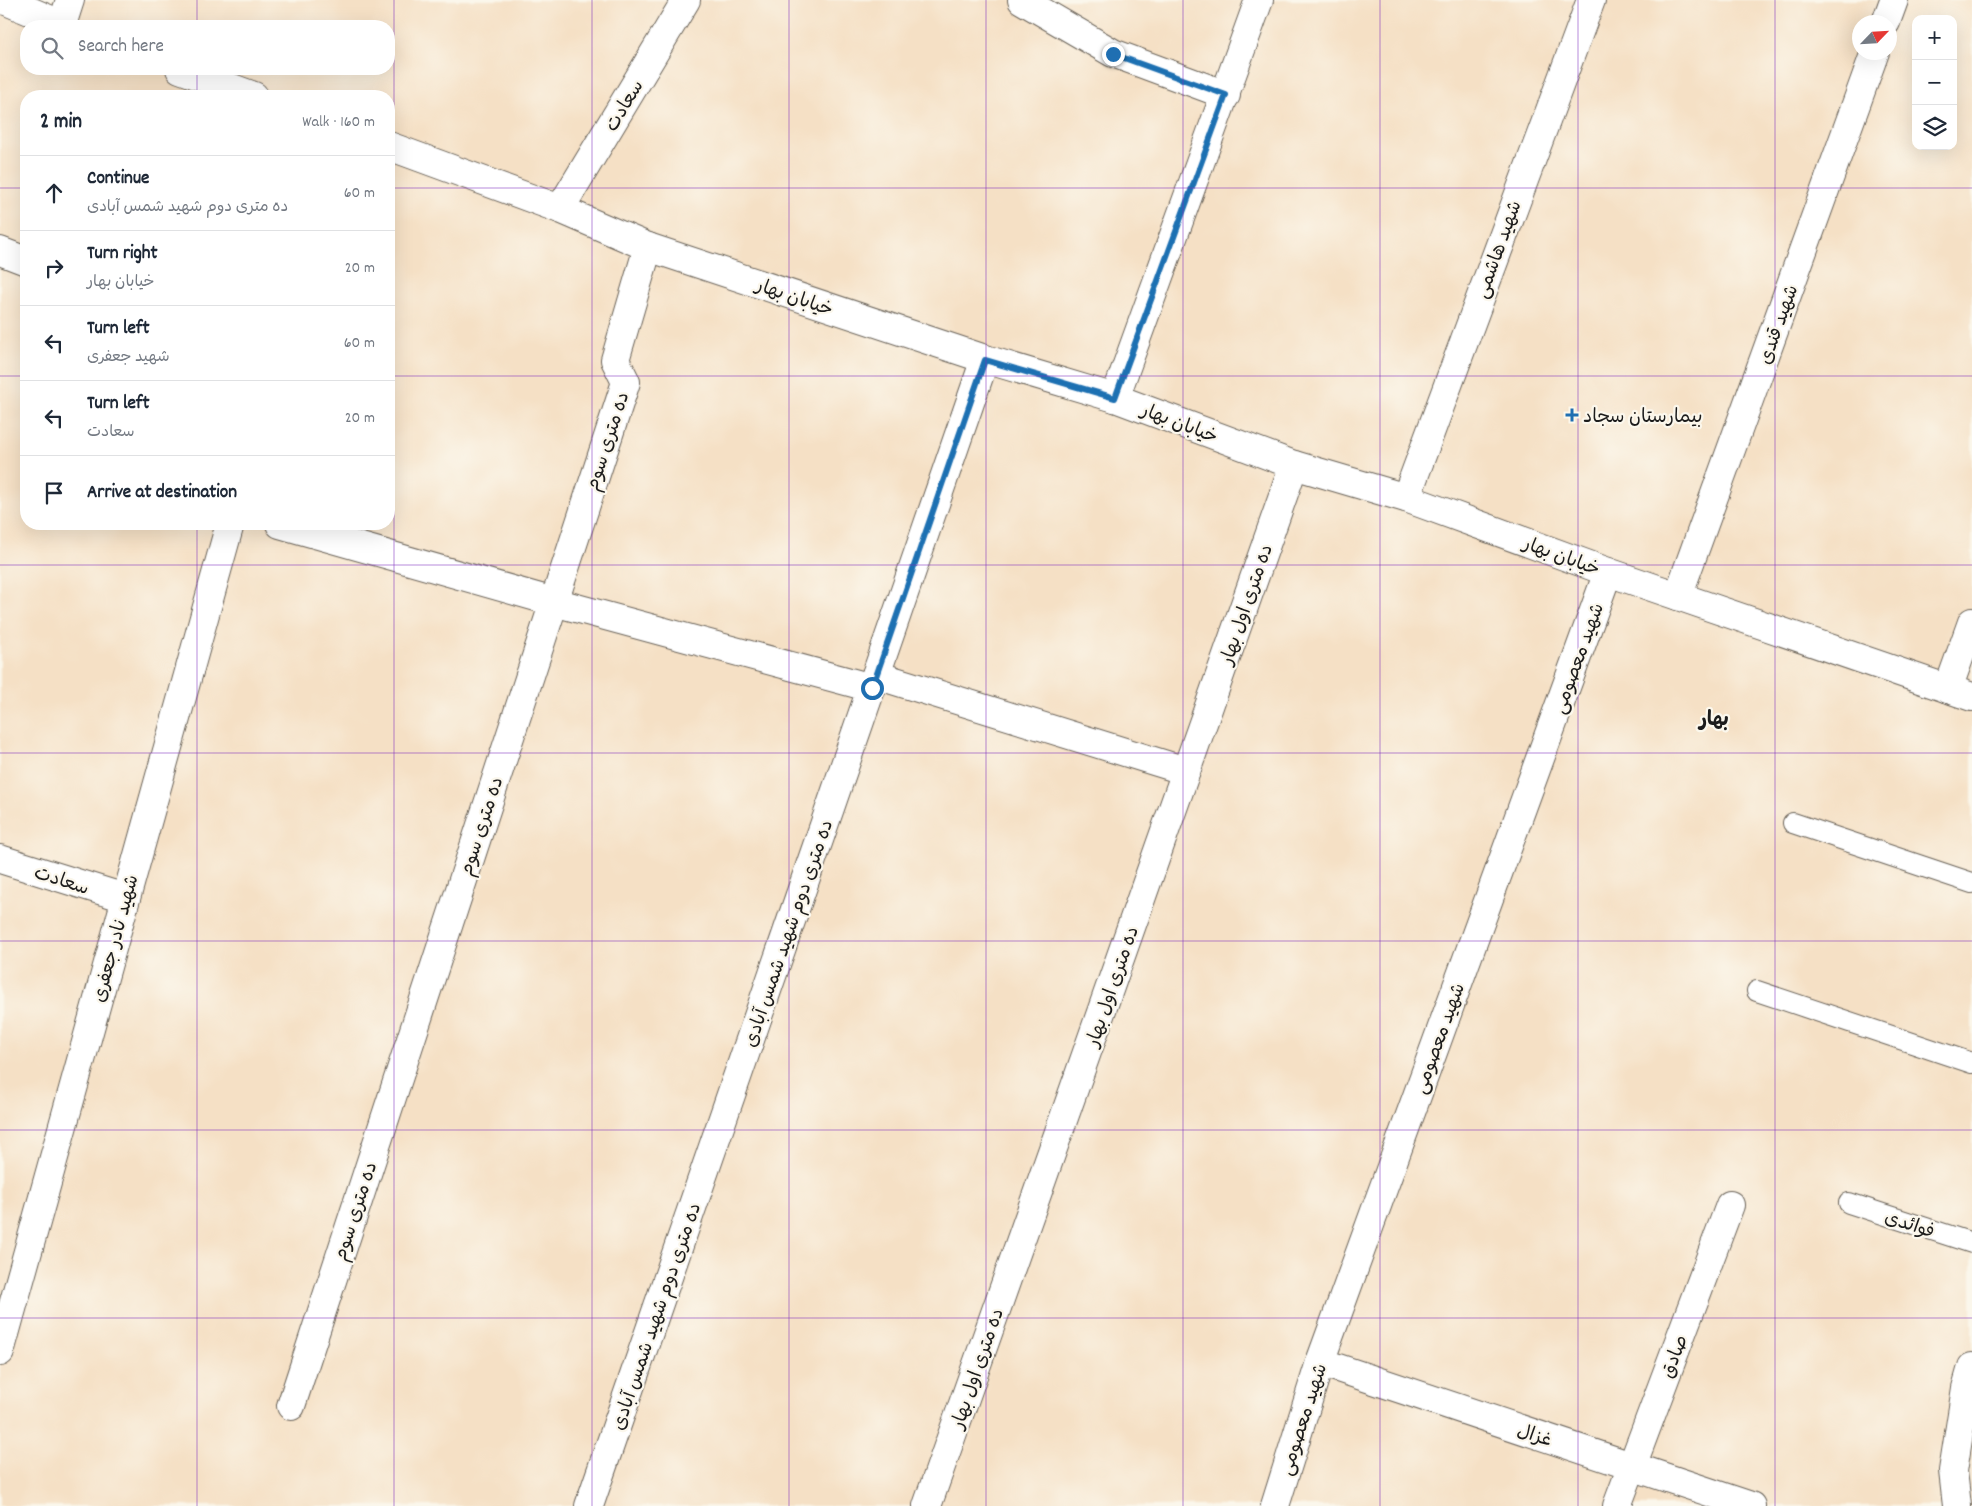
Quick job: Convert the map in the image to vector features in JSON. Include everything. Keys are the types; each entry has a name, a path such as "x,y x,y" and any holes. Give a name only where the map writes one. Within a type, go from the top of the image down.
{"street":[{"path":"4,0 66,17"},
{"name":"سعادت","path":"560,209 686,0"},
{"path":"1022,0 1113,54 1226,95"},
{"path":"1115,398 1259,0"},
{"name":"شهید هاشمی","path":"1406,498 1591,0"},
{"path":"1889,15 1894,0"},
{"name":"شهید قندی","path":"1678,596 1872,60"},
{"path":"196,75 238,90"},
{"name":"خیابان بهار","path":"395,148 560,209 648,247 985,360 1115,398 1294,465 1406,498 1608,572 1960,693"},
{"name":"ده متری سوم","path":"291,1406 626,382 616,360 648,247"},
{"path":"0,251 20,259"},
{"name":"ده متری دوم شهید شمس آبادی","path":"589,1506 985,360"},
{"name":"ده متری اول بهار","path":"927,1506 1294,465"},
{"name":"شهید نادر جعفری","path":"0,1352 228,530"},
{"path":"301,530 554,602 874,682 1186,771"},
{"name":"شهید معصومی","path":"1275,1506 1320,1362 1608,572"},
{"path":"1960,693 1972,622"},
{"name":"سعادت","path":"0,859 125,898"},
{"name":"صادق","path":"1616,1506 1730,1205"},
{"name":"غزال","path":"1320,1362 1751,1506"},
{"path":"1958,1506 1953,1471 1970,1382"}],"lane":[{"path":"1793,823 1972,882"},
{"path":"1757,991 1972,1063"},
{"name":"فوائدی","path":"1849,1203 1972,1243"}],"place":[{"name":"بیمارستان سجاد","path":"1572,415"}],"district":[{"name":"بهار","path":"1714,718"}],"route":[{"path":"872,688 985,360 1115,398 1226,95 1113,54"}]}
